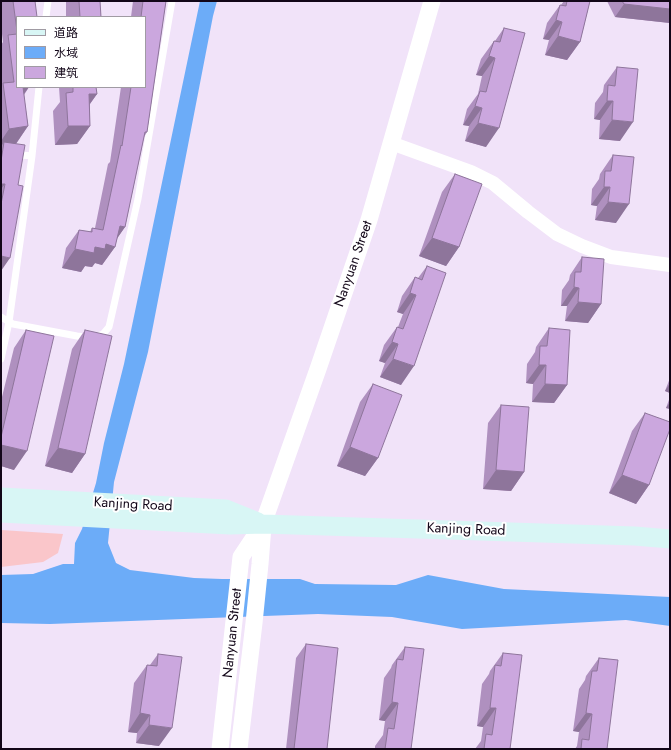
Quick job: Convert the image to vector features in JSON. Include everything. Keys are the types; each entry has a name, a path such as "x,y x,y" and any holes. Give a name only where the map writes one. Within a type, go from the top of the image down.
{"main road":[{"name":"Kanjing Road","path":"1,497 67,509"},
{"name":"Kanjing Road","path":"1,513 67,509 110,511 230,526 263,524 635,536 670,539"}],"street":[{"name":"Nanyuan Street","path":"220,749 242,557 263,524 321,362 369,220 432,1"},
{"path":"391,143 471,172 493,183 557,234 582,246 611,257 670,265"},
{"name":"Nanyuan Street","path":"239,749 254,623 263,524"}],"lane":[{"path":"46,16 48,1"},
{"path":"1,317 14,324 92,338 103,334 109,327 138,200 172,1"},
{"path":"1,359 9,322 32,156 39,88"},
{"path":"1,153 32,156"}],"shaded area":[{"path":"1,530 63,534 58,553 43,562 1,567"}],"water":[{"path":"200,1 217,1 148,352 114,482 108,543 116,563 130,570 194,578 300,579 315,584 396,585 428,575 504,589 670,597 670,626 626,620 462,629 392,617 318,614 50,624 1,623 1,575 33,574 63,564 74,564 75,543 82,529 96,483 104,443 124,364"}],"building":[{"path":"13,1 35,1 37,16 16,16 16,24"},
{"path":"79,1 100,1 101,16 80,16"},
{"path":"143,1 166,1 147,132 145,132 125,227 120,226 115,247 106,244 105,249 95,247 94,253 75,249 79,230 92,232 92,228 103,230 121,145 122,146 131,88 146,88 146,16 141,16"},
{"path":"567,1 590,1 580,42 558,36 562,22 556,20 560,5 566,6"},
{"path":"622,1 670,1 670,9 624,4"},
{"path":"504,28 525,33 499,128 478,123 482,108 475,106 480,91 486,92 495,58 489,56 494,41 500,42"},
{"path":"16,34 16,88 23,88 28,126 9,129 3,83 14,82 8,35"},
{"path":"617,67 638,69 633,122 612,120 613,101 607,101 608,85 615,86"},
{"path":"73,88 96,88 97,94 89,94 90,126 68,126 66,93 73,92"},
{"path":"4,142 25,145 18,185 23,186 10,258 1,256 1,204 5,184 1,184 1,161"},
{"path":"613,155 634,157 629,204 608,202 610,187 604,187 605,171 611,171"},
{"path":"455,174 482,184 459,247 432,238"},
{"path":"582,257 604,259 601,304 578,302 579,288 574,287 575,272 581,272"},
{"path":"427,266 446,273 414,366 393,359 398,344 392,342 397,327 403,329 416,295 410,293 415,277 422,280"},
{"path":"549,328 570,330 567,385 545,384 546,365 539,365 540,346 547,346"},
{"path":"26,330 54,336 27,451 1,445 1,437"},
{"path":"85,330 112,336 85,454 58,448"},
{"path":"373,384 402,395 378,458 350,447"},
{"path":"501,405 529,407 524,472 496,470"},
{"path":"645,413 670,422 670,429 649,485 622,475"},
{"path":"306,644 338,648 327,749 294,749"},
{"path":"405,647 424,649 411,749 385,749 388,728 394,729 398,703 392,702 397,659 403,660"},
{"path":"503,653 522,655 510,749 484,749 486,734 492,735 496,708 490,708 495,665 501,666"},
{"path":"158,654 182,657 172,728 149,725 150,715 140,713 147,665 157,666"},
{"path":"599,658 618,660 607,749 581,749 582,739 589,740 592,714 586,713 592,671 597,671"}]}
